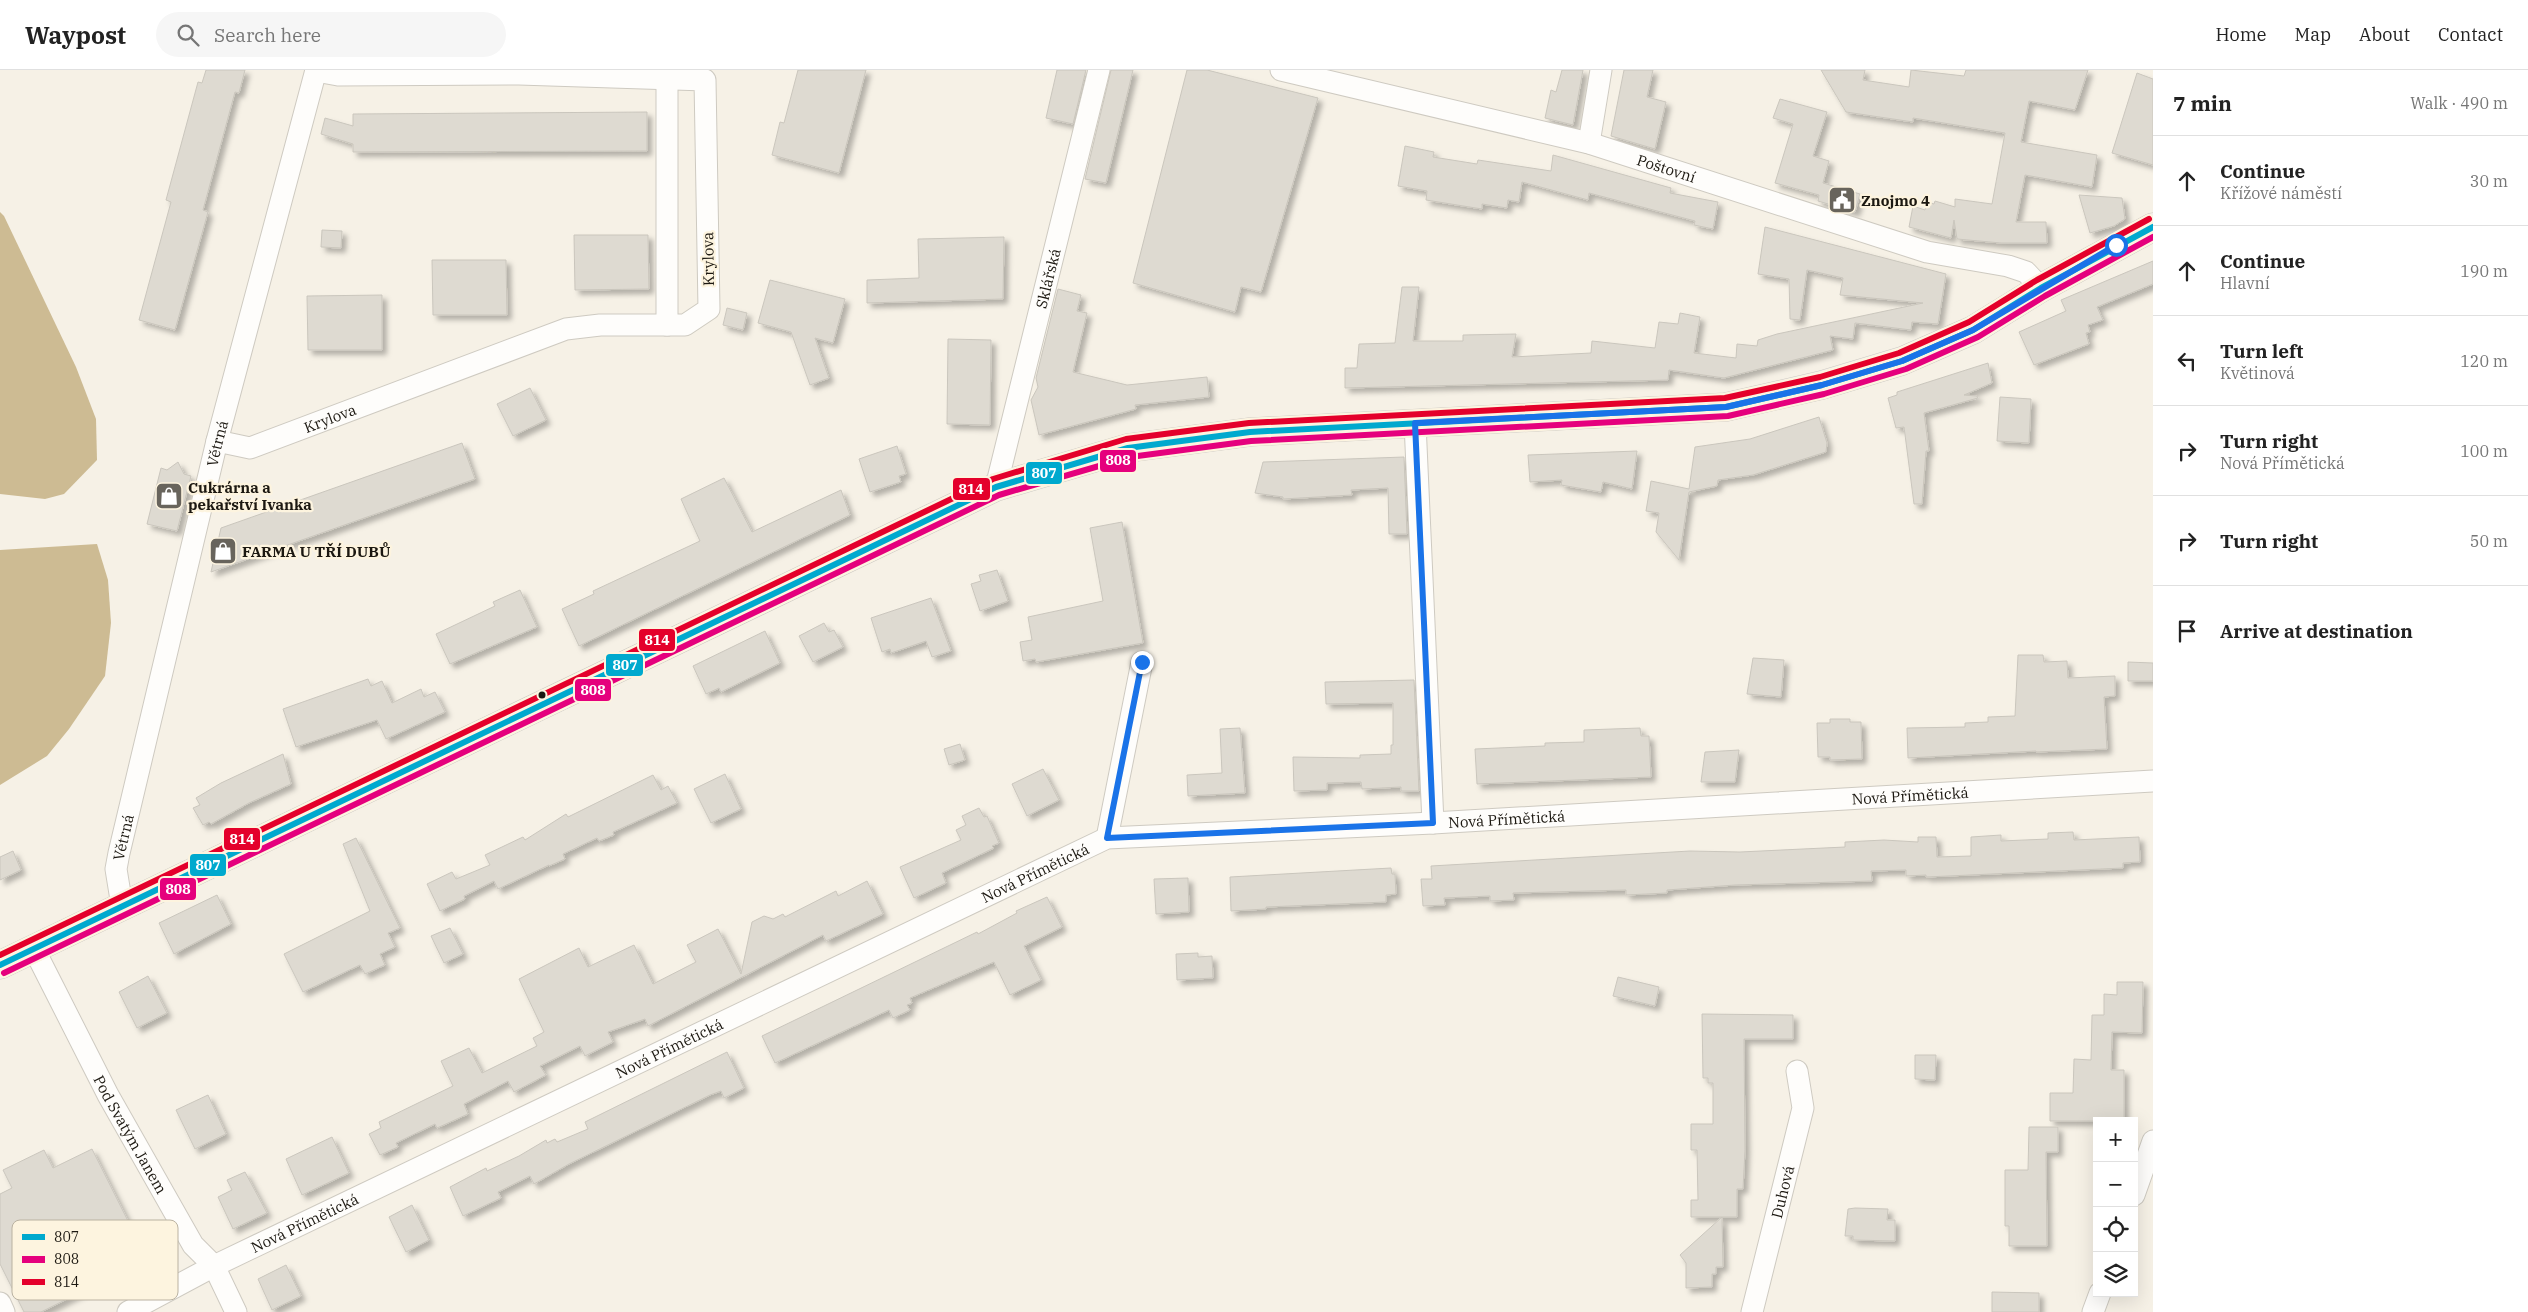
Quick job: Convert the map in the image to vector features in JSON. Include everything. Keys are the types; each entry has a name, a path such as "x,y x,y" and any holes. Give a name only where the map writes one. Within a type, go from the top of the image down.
{"main road":[{"path":"3,957 34,949 996,487 1128,448 1250,432 1726,407 1822,385 1902,361 1973,330 2041,288 2153,226"}],"street":[{"name":"Krylova","path":"217,441 250,448 566,329 600,325 685,325 708,308 705,80 519,74 338,75 316,70"},
{"name":"Větrná","path":"122,906 116,869 118,853 217,441 316,70"},
{"name":"Sklářská","path":"996,487 1099,70"},
{"name":"Poštovní","path":"1281,70 1589,143 1927,252 2008,266 2026,272 2041,288"},
{"path":"1589,143 1602,70"},
{"path":"667,80 667,325"},
{"path":"1415,423 1433,823"},
{"path":"1107,838 1142,662"},
{"name":"Nová Přímětická","path":"178,1285 214,1266 1107,838 1433,823 2153,781"},
{"name":"Pod Svatým Janem","path":"34,949 108,1095 178,1220"},
{"name":"Duhová","path":"1752,1312 1803,1108 1797,1071"},
{"path":"2138,1184 2153,1141"},
{"name":"Pod Svatým Janem","path":"178,1220 193,1246 214,1266 236,1312"},
{"path":"2094,1312 2099,1297"},
{"name":"Nová Přímětická","path":"128,1312 150,1300"},
{"path":"0,1302 4,1312"}],"shaded area":[{"path":"0,212 4,216 76,367 96,419 97,460 64,494 45,499 0,494"},
{"path":"97,544 108,580 111,623 105,676 69,729 47,756 0,785 0,550"}],"building":[{"path":"206,70 245,70 239,93 235,92 203,210 208,212 175,330 139,320 171,202 166,200 198,82 202,83"},
{"path":"798,70 866,70 839,173 772,155 780,122 784,123"},
{"path":"1057,70 1086,70 1073,124 1046,118"},
{"path":"1111,70 1133,70 1106,183 1085,179"},
{"path":"1187,70 1207,70 1318,98 1261,292 1241,287 1235,312 1133,283"},
{"path":"1562,70 1583,70 1573,125 1545,118 1551,90 1556,92"},
{"path":"1624,70 1653,70 1647,97 1666,102 1655,149 1611,136"},
{"path":"1821,70 1865,70 1863,80 1909,87 1911,70 1964,76 1966,70 2088,70 2075,110 2029,101 2021,142 2097,155 2092,187 2025,175 2016,222 2046,222 2047,243 2001,243 1957,239 1954,220 1951,238 1909,227 1913,206 1925,210 1927,202 1934,204 1935,201 1955,207 1955,199 1992,204 2005,133 1913,118 1913,122 1846,112"},
{"path":"2137,73 2153,79 2153,165 2112,153"},
{"path":"1780,99 1827,112 1813,156 1829,161 1823,183 1860,194 1855,212 1818,201 1819,195 1775,183 1793,124 1773,118"},
{"path":"647,112 647,151 353,152 353,144 321,134 325,118 353,126 353,114"},
{"path":"1405,146 1434,152 1433,157 1477,164 1478,160 1551,171 1553,155 1671,188 1670,193 1718,202 1713,229 1694,225 1695,221 1589,193 1588,200 1522,182 1519,202 1508,200 1507,208 1482,204 1482,209 1426,200 1427,191 1398,186"},
{"path":"2079,195 2122,198 2125,219 2114,226 2090,233"},
{"path":"1765,227 1946,274 1938,324 1912,322 1911,330 1855,323 1853,339 1830,336 1833,350 1724,378 1669,370 1668,380 1345,388 1345,368 1357,368 1359,344 1395,343 1402,287 1419,287 1413,341 1463,341 1463,335 1516,334 1512,357 1591,353 1592,341 1655,348 1659,322 1678,324 1680,313 1700,317 1694,353 1736,358 1737,344 1757,346 1758,340 1777,334 1923,303 1840,295 1843,278 1807,270 1800,320 1790,319 1789,279 1758,274"},
{"path":"322,230 342,231 341,248 321,247"},
{"path":"574,235 648,235 649,289 575,290"},
{"path":"1004,237 1003,299 867,303 867,280 919,278 918,239"},
{"path":"432,260 506,260 507,315 433,315"},
{"path":"2153,261 2153,284 2097,307 2103,320 2088,325 2090,332 2086,333 2089,344 2034,365 2019,332 2066,311 2061,300"},
{"path":"770,280 845,299 833,343 815,338 829,378 810,385 791,332 758,323"},
{"path":"1058,289 1081,295 1077,311 1087,313 1073,372 1127,385 1207,377 1209,397 1135,405 1136,409 1039,435 1031,400 1038,387 1036,378"},
{"path":"382,295 382,350 308,350 307,296"},
{"path":"727,308 747,313 743,330 723,325"},
{"path":"948,339 991,340 990,425 947,424"},
{"path":"1988,363 1992,383 1964,395 1977,396 1978,398 1924,413 1929,451 1926,451 1922,504 1914,504 1904,427 1896,428 1888,398 1897,395 1897,392"},
{"path":"530,388 546,420 513,436 497,404"},
{"path":"2000,397 2031,399 2029,443 1997,441"},
{"path":"1819,417 1827,443 1826,452 1753,475 1718,480 1717,486 1689,492 1679,560 1656,532 1659,513 1646,511 1651,481 1689,489 1695,447 1750,439"},
{"path":"462,443 475,479 211,572 221,528"},
{"path":"897,446 906,474 899,476 901,482 870,492 859,459"},
{"path":"1637,451 1632,489 1603,482 1601,492 1561,485 1562,480 1530,482 1528,455"},
{"path":"1404,457 1407,534 1389,534 1388,488 1351,490 1352,495 1283,499 1283,497 1255,493 1263,462"},
{"path":"178,462 184,474 191,476 177,531 147,524 161,468 167,470"},
{"path":"724,478 752,532 841,490 850,515 579,646 562,609 594,594 593,591 700,541 681,499"},
{"path":"1122,522 1143,643 1036,662 1035,659 1023,661 1020,642 1032,640 1028,617 1103,601 1090,528"},
{"path":"997,570 1008,601 980,611 971,584 981,581 979,575"},
{"path":"520,590 537,627 450,664 436,634 495,606 493,602"},
{"path":"931,598 951,651 932,657 926,641 891,653 890,649 882,652 871,618"},
{"path":"824,623 829,632 834,630 843,647 813,662 799,636"},
{"path":"765,631 780,663 721,692 719,688 706,694 693,666"},
{"path":"2018,655 2043,655 2044,662 2067,661 2068,678 2115,676 2115,696 2104,697 2107,749 1908,758 1907,728 1965,727 1965,723 1988,722 1988,717 2015,716"},
{"path":"1753,658 1784,660 1781,697 1747,694"},
{"path":"2128,662 2153,663 2153,681 2128,681"},
{"path":"368,679 371,686 382,681 392,703 421,689 424,697 435,692 445,712 386,739 377,720 296,747 283,709"},
{"path":"1414,680 1419,791 1401,791 1401,787 1362,789 1361,782 1327,783 1327,790 1294,791 1293,757 1360,758 1360,755 1391,754 1391,745 1393,745 1393,703 1326,704 1325,682"},
{"path":"1830,719 1850,719 1850,722 1861,722 1862,759 1830,760 1830,757 1818,757 1817,723 1830,723"},
{"path":"1240,728 1245,793 1188,796 1187,775 1222,773 1220,729"},
{"path":"1640,728 1641,736 1649,736 1651,777 1477,784 1475,749 1545,746 1545,743 1584,742 1584,730"},
{"path":"960,744 965,760 949,765 944,749"},
{"path":"1739,750 1735,782 1701,782 1705,752"},
{"path":"283,754 291,784 249,803 211,824 209,822 203,825 193,808 200,805 196,798 221,783"},
{"path":"1043,769 1059,800 1027,816 1012,784"},
{"path":"725,774 741,809 711,823 694,789"},
{"path":"653,775 661,790 668,786 677,803 613,832 614,835 599,841 597,838 563,854 565,859 498,889 494,881 464,896 465,899 440,911 427,884 452,872 456,879 490,865 485,855 523,837 525,840 566,814 568,817"},
{"path":"979,808 984,817 987,816 999,843 992,846 994,848 942,873 946,883 914,898 900,867 961,840 956,830 966,825 962,816"},
{"path":"2073,832 2074,840 2139,837 2140,862 2123,863 2123,868 1926,877 1926,875 1906,876 1906,870 1871,871 1872,881 1735,885 1667,890 1667,893 1626,895 1626,890 1513,893 1514,900 1490,901 1490,896 1444,898 1445,905 1423,906 1421,879 1432,879 1431,866 1690,851 1740,852 1845,847 1845,842 1884,840 1918,842 1918,837 1936,837 1937,857 1971,856 1971,837 2001,835 2001,841 2048,839 2048,833"},
{"path":"356,838 400,928 388,933 395,947 380,954 385,965 365,974 360,965 303,992 284,954 370,911 343,844"},
{"path":"13,851 21,870 0,880 0,857"},
{"path":"1391,868 1392,874 1395,874 1396,894 1386,895 1386,902 1266,907 1266,909 1231,911 1230,877"},
{"path":"1188,878 1189,912 1156,914 1154,879"},
{"path":"867,881 883,914 826,941 823,935 648,1026 645,1019 608,1032 613,1042 585,1056 580,1046 540,1066 546,1075 514,1092 508,1081 464,1104 468,1114 437,1128 435,1124 396,1143 398,1147 380,1155 369,1134 381,1128 379,1122 453,1086 441,1061 469,1048 482,1073 537,1046 533,1038 544,1032 519,979 579,948 588,967 634,945 653,984 696,962 687,945 718,929 741,974 752,922 764,916 773,919 783,914 785,917 836,891 838,896"},
{"path":"217,895 231,924 174,954 159,923"},
{"path":"1047,897 1062,927 1024,946 1041,980 1010,995 994,962 910,998 912,1003 907,1005 910,1010 893,1018 889,1010 775,1063 762,1036 977,932 978,934 1017,913 1016,911"},
{"path":"450,928 463,954 444,963 431,936"},
{"path":"1198,953 1198,957 1212,956 1213,978 1177,980 1176,954"},
{"path":"148,976 167,1013 137,1028 119,992"},
{"path":"1618,977 1659,987 1655,1006 1613,996"},
{"path":"2117,982 2143,982 2142,1033 2112,1032 2111,1070 2124,1070 2124,1117 2093,1117 2093,1121 2050,1121 2050,1093 2073,1093 2074,1059 2091,1060 2092,1015 2104,1015 2104,994 2117,995"},
{"path":"1702,1014 1793,1015 1793,1039 1744,1039 1745,1150 1743,1189 1737,1189 1737,1217 1691,1217 1691,1200 1698,1200 1697,1150 1691,1150 1691,1124 1713,1124 1713,1083 1708,1083 1708,1078 1703,1078"},
{"path":"727,1052 744,1088 724,1098 721,1091 710,1095 569,1164 534,1184 530,1176 498,1192 501,1198 463,1216 450,1187 486,1168 487,1171 519,1156 546,1140 547,1143 555,1139 557,1142 588,1129 585,1122"},
{"path":"1915,1055 1936,1055 1935,1080 1915,1079"},
{"path":"208,1095 226,1134 195,1149 176,1110"},
{"path":"2029,1127 2058,1127 2058,1152 2046,1152 2047,1246 2009,1246 2009,1226 2005,1226 2005,1170 2028,1170"},
{"path":"332,1137 349,1173 302,1195 286,1159"},
{"path":"92,1149 128,1220 12,1220 12,1288 0,1264 0,1194 12,1188 3,1170 44,1150 53,1168"},
{"path":"245,1172 267,1213 233,1229 218,1197 232,1190 227,1180"},
{"path":"412,1205 429,1240 406,1252 389,1217"},
{"path":"1848,1209 1888,1209 1887,1220 1895,1220 1895,1241 1853,1240 1853,1236 1845,1236"},
{"path":"1722,1217 1723,1267 1716,1267 1716,1274 1712,1274 1712,1287 1686,1288 1686,1263 1680,1255"},
{"path":"286,1265 301,1296 272,1310 258,1279"},
{"path":"1992,1292 2039,1293 2039,1312 1992,1312"},
{"path":"18,1300 65,1300 41,1312 24,1312"}],"transit line":[{"name":"814","path":"0,955 993,479 1126,439 1249,423 1725,398 1820,377 1899,353 1969,322 2037,280 2149,219"},
{"name":"807","path":"0,965 996,487 1128,448 1250,432 1726,407 1822,385 1902,361 1973,330 2041,288 2153,227"},
{"name":"808","path":"4,973 999,495 1130,457 1251,441 1728,416 1824,394 1906,369 1978,337 2045,296 2153,237"}],"place":[{"name":"Znojmo 4","path":"1842,200"},
{"name":"Cukrárna a pekařství Ivanka","path":"169,496"},
{"name":"FARMA U TŘÍ DUBŮ","path":"223,551"}],"route":[{"path":"1142,662 1107,838 1433,823 1415,423 1726,407 1822,385 1902,361 1973,330 2116,245"}]}
